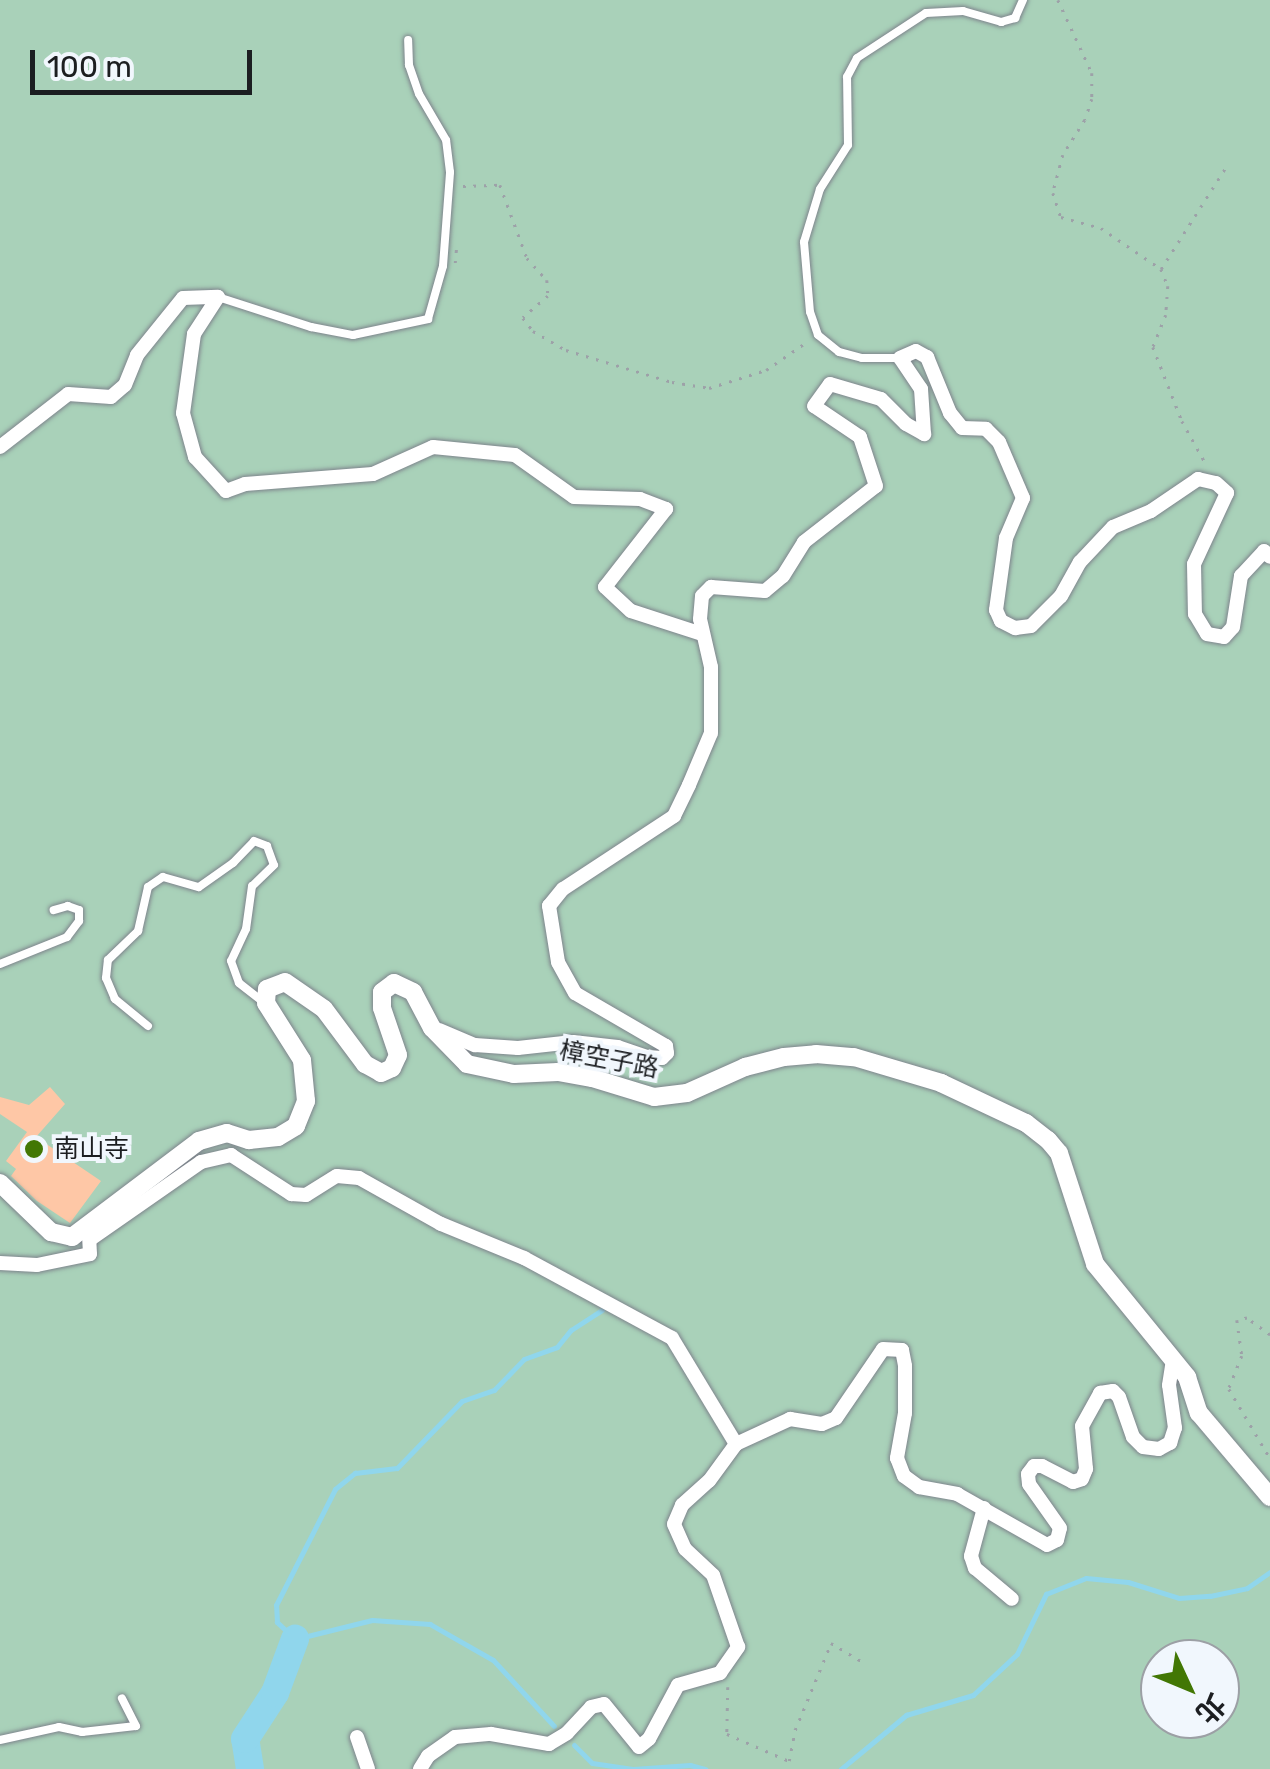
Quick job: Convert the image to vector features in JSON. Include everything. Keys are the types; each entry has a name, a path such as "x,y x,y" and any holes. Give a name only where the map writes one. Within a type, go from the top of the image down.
{"street":[{"path":"0,448 68,394 112,396 125,384 136,355 184,298 218,296"},
{"path":"218,296 194,334 184,413 195,457 226,492 246,484 374,474 433,447 516,455 574,497 640,499 666,509 605,587 631,610 702,634"},
{"path":"432,1028 475,1045 518,1048 573,1042 618,1047 646,1057 662,1058 668,1053 666,1046 575,993 558,962 549,906 563,889 674,816 711,734 711,667 702,634 702,596 711,587 765,591 783,576 804,542 876,486 860,437 814,406 830,384 881,399 906,424 924,434 922,389 900,358 916,351 927,357 950,414 962,428 986,429 999,442 1024,498 1006,538 996,610 1001,620 1015,628 1031,626 1061,596 1080,562 1113,527 1151,512 1198,479 1226,493 1194,564 1194,614 1207,634 1224,637 1233,628 1241,576 1264,550 1270,558"},
{"name":"樟空子路","path":"266,1003 267,989 285,982 324,1009 365,1064 380,1073 392,1068 398,1055 382,1008 382,992 394,983 404,984 420,1002 432,1028 467,1064 514,1074 575,1075 654,1098 687,1092 745,1067 816,1054 854,1058 941,1083 1026,1123 1060,1153 1095,1264 1187,1377 1199,1413 1270,1497"},
{"path":"89,1233 199,1141 227,1133 249,1140 278,1137 296,1126 306,1101 302,1060 266,1003"},
{"path":"0,1183 51,1232 72,1237 89,1233 201,1162 232,1155 291,1194 306,1195 337,1176 359,1178 441,1224 524,1258 672,1338 736,1444"},
{"path":"0,1262 37,1265 90,1254 89,1233"},
{"path":"420,1769 428,1756 456,1736 492,1734 549,1744 567,1734 591,1707 604,1704 639,1747 649,1739 678,1685 720,1673 738,1647 713,1576 684,1548 674,1524 682,1505 709,1481 736,1444 790,1420 822,1424 836,1418 862,1374 883,1349 902,1350 905,1366 905,1413 897,1458 904,1476 920,1487 957,1494 1048,1545 1057,1540 1060,1528 1029,1484 1028,1474 1034,1466 1042,1466 1073,1482 1082,1479 1086,1469 1082,1426 1100,1393 1113,1391 1119,1397 1133,1436 1143,1447 1159,1448 1170,1443 1175,1428 1169,1385 1173,1360"},
{"path":"984,1508 972,1556 975,1568 1012,1599"},
{"path":"357,1738 368,1769"}],"lane":[{"path":"900,358 862,358 839,352 818,335 810,312 804,242 820,189 848,145 847,77 857,58 926,13 963,11 1002,22 1014,18 1023,0"},
{"path":"218,296 312,327 353,335 428,319 443,266 450,172 446,140 419,94 409,66 408,40"},
{"path":"148,1026 115,999 106,978 108,960 138,931 148,887 163,878 199,887 233,863 254,841 267,846 274,865 252,886 246,929 231,961 239,982 266,1003"},
{"path":"0,964 66,936 79,921 79,910 68,906 54,910"},
{"path":"0,1740 59,1727 82,1732 136,1726 122,1698"}],"path":[{"path":"1058,0 1092,73 1092,99 1086,120 1063,154 1053,193 1062,217 1102,228 1161,268 1168,286 1166,315 1153,346 1182,422 1218,486"},
{"path":"1161,268 1228,164"},
{"path":"460,186 500,186 528,258 547,280 548,296 523,318 533,331 566,350 672,382 709,388 766,370 818,335"},
{"path":"452,275 458,241"},
{"path":"1270,1335 1246,1318 1237,1320 1234,1326 1242,1356 1229,1389 1270,1458"},
{"path":"720,1673 728,1684 728,1734 789,1761 795,1730 832,1644 864,1662"}],"green space":[{"path":"0,0 1270,0 1270,1769 0,1769"}],"building":[{"name":"南山寺","path":"50,1087 65,1104 36,1137 101,1181 70,1223 37,1201 11,1176 16,1169 6,1161 27,1132 0,1114 0,1097 29,1105"}],"waterway":[{"path":"554,1726 493,1660 430,1624 372,1620 295,1639 277,1622 276,1605 335,1489 355,1473 397,1468 462,1401 494,1390 524,1359 557,1347 571,1330 602,1310"},
{"path":"841,1769 906,1715 973,1695 1017,1654 1046,1594 1086,1578 1128,1582 1179,1598 1210,1596 1247,1588 1270,1572"},
{"path":"250,1769 245,1739 275,1693 295,1639"},
{"path":"574,1745 592,1763 633,1769 690,1765 705,1769"}],"place":[{"name":"南山寺","path":"34,1149"}]}
